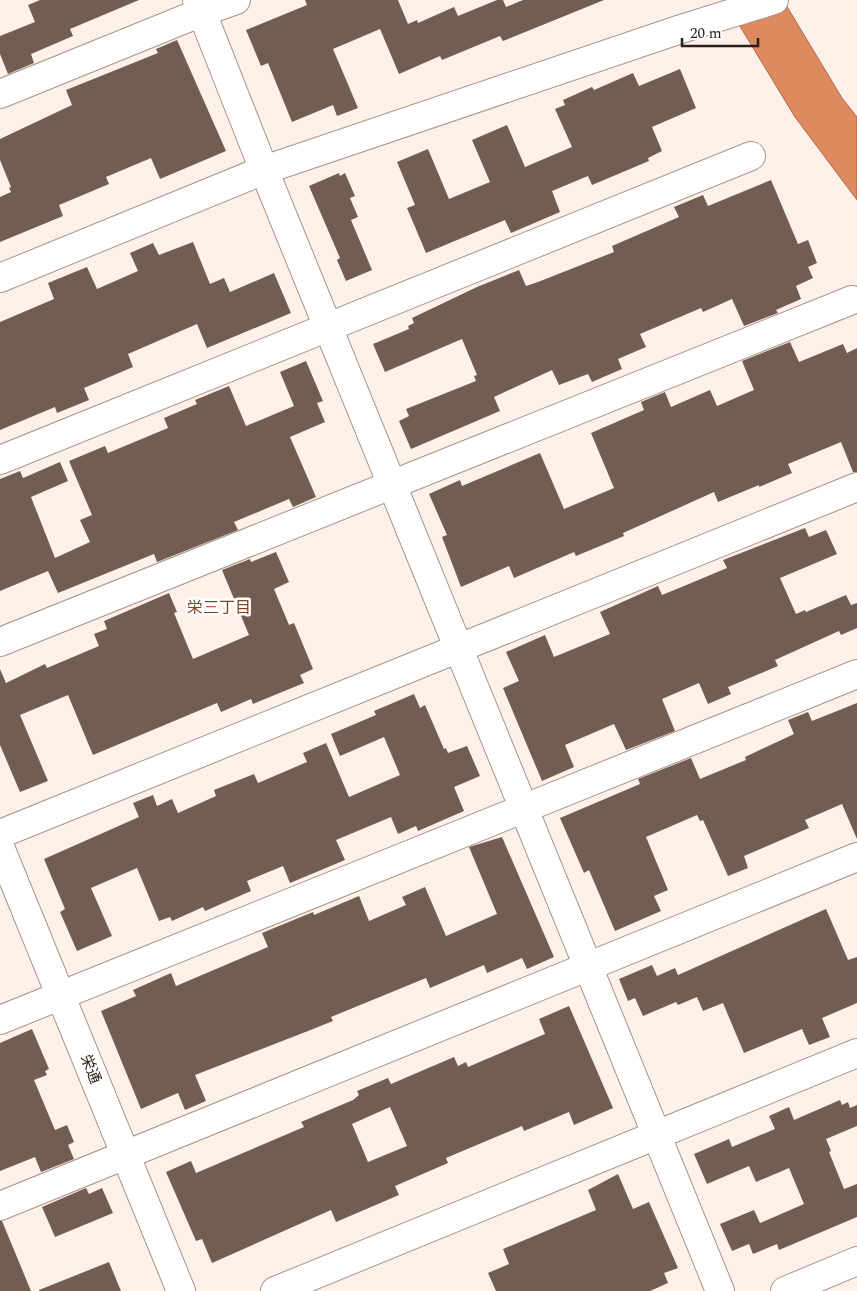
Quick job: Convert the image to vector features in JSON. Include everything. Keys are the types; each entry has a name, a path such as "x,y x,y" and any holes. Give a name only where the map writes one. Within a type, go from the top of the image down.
{"street":[{"path":"0,94 200,6 236,0"},
{"path":"0,278 264,170 681,29 774,0"},
{"path":"200,6 264,170 720,1291"},
{"path":"0,460 751,156"},
{"path":"0,642 852,300"},
{"path":"0,834 857,487"},
{"path":"0,1020 857,674"},
{"name":"栄通","path":"0,847 181,1291"},
{"path":"0,1206 857,856"},
{"path":"275,1291 857,1053"},
{"path":"785,1291 857,1261"}],"shaded area":[{"path":"724,0 783,0 842,98 857,117 857,200 795,117"}],"building":[{"path":"40,0 139,0 70,29 73,36 31,54 34,63 8,74 0,54 0,36 35,22 28,5"},
{"path":"305,0 398,0 408,24 417,20 418,23 454,7 458,16 497,0 503,0 506,7 523,0 604,0 503,41 500,36 442,60 440,56 399,74 380,29 333,49 358,108 337,116 333,105 292,122 268,63 261,66 246,30 307,5"},
{"path":"177,40 226,151 160,179 151,158 106,177 109,184 59,205 63,216 0,242 0,197 11,192 9,188 11,187 0,160 0,139 72,105 66,90 158,53 156,49"},
{"path":"680,69 696,108 652,127 662,151 648,158 649,161 592,185 588,176 552,191 560,212 511,233 505,220 426,253 407,208 415,205 397,162 428,149 449,199 490,182 472,140 507,125 525,167 572,147 555,109 565,105 563,100 592,87 594,90 633,73 639,86"},
{"path":"339,173 340,176 345,173 355,196 350,198 358,217 351,220 372,270 346,281 337,260 340,258 309,186"},
{"path":"771,180 798,244 808,240 817,263 808,267 813,278 796,286 801,299 776,310 778,313 744,326 732,299 703,312 701,308 640,334 646,347 618,359 622,369 592,382 588,374 559,385 552,370 494,397 500,411 411,449 399,421 409,416 406,409 476,381 474,376 477,375 462,339 385,372 373,344 409,329 408,326 414,323 412,318 477,287 519,270 526,286 538,282 614,252 612,246 679,217 674,207 703,195 708,206"},
{"path":"193,242 210,284 224,278 230,292 274,273 291,313 207,348 197,324 128,354 133,367 84,388 89,400 57,413 55,407 0,430 0,322 54,299 48,283 87,267 97,289 138,271 130,253 153,243 159,255"},
{"path":"790,342 799,362 843,344 847,353 857,348 857,472 853,472 841,442 788,464 792,473 759,487 759,485 718,502 714,492 623,533 624,536 576,556 574,552 514,578 509,566 461,587 442,537 447,535 429,494 460,480 462,486 540,453 564,509 614,488 591,433 644,410 641,402 665,392 671,407 710,390 717,406 754,390 742,361"},
{"path":"306,361 323,401 317,403 325,422 290,437 316,497 293,507 289,499 234,522 238,530 157,562 154,554 58,593 48,571 0,591 0,479 20,471 23,478 60,462 68,481 31,497 55,558 90,542 80,520 92,515 69,461 105,446 108,453 168,428 164,418 197,404 195,400 229,386 246,426 294,406 280,372"},
{"path":"805,528 809,537 826,530 837,554 780,578 796,614 805,610 806,612 846,595 851,605 857,603 857,628 841,635 839,631 775,660 778,666 728,687 731,694 708,704 699,683 662,699 675,731 626,750 614,724 565,745 574,767 542,781 503,688 519,681 506,652 545,635 554,657 610,634 600,612 658,586 662,595 684,586 727,568 723,560"},
{"path":"276,552 289,582 274,589 289,625 294,623 313,669 300,675 304,683 253,704 251,699 221,712 217,703 93,755 68,695 20,715 48,781 20,792 0,745 0,669 6,683 45,664 47,668 99,646 94,634 107,629 104,621 169,593 177,612 174,613 193,659 249,635 222,570 250,559 251,562"},
{"path":"414,694 420,708 425,705 444,749 446,748 448,753 467,746 480,776 454,787 464,811 418,831 416,826 398,834 391,817 336,840 345,860 290,883 283,866 247,881 251,891 205,911 203,907 172,921 170,917 159,921 137,868 91,888 112,936 77,951 60,912 65,909 44,859 139,817 133,803 153,795 157,806 172,799 178,813 216,796 214,790 254,774 258,783 307,762 303,753 326,743 349,797 400,775 384,737 340,756 331,734 376,715 374,711"},
{"path":"857,703 857,839 842,804 805,820 809,828 744,856 748,868 728,876 703,820 700,821 697,815 646,837 668,890 654,896 661,911 615,931 589,870 584,873 560,818 640,784 638,779 691,758 700,779 746,760 745,757 794,734 788,720 808,712 812,721"},
{"path":"502,837 554,957 527,969 522,958 487,973 484,965 430,988 426,978 331,1017 333,1021 195,1075 206,1101 185,1110 178,1093 141,1109 101,1011 136,996 133,990 171,973 176,986 268,947 262,933 313,912 314,915 359,896 369,921 406,905 402,897 425,887 446,936 497,914 469,847"},
{"path":"826,909 848,960 857,957 857,1003 822,1018 830,1037 809,1045 802,1029 744,1053 723,1003 703,1011 697,997 678,1005 676,1002 643,1016 635,998 628,1001 619,979 652,965 657,976 675,968 678,975"},
{"path":"569,1006 613,1108 574,1125 569,1112 524,1131 522,1126 446,1158 448,1163 395,1186 399,1195 336,1222 331,1210 212,1263 202,1239 196,1241 166,1172 191,1161 196,1173 304,1127 301,1122 353,1100 359,1095 357,1091 388,1078 391,1084 454,1057 458,1066 466,1062 468,1067 545,1034 539,1019","holes":["390,1107 407,1146 368,1162 352,1124"]},
{"path":"32,1029 49,1069 45,1071 47,1075 34,1080 55,1130 67,1125 74,1142 68,1145 74,1159 41,1172 35,1157 0,1171 0,1043"},
{"path":"840,1100 842,1105 848,1102 850,1108 857,1105 857,1126 826,1139 831,1151 829,1152 844,1189 857,1184 857,1217 779,1250 777,1244 753,1254 749,1244 732,1251 720,1224 754,1210 760,1223 804,1204 789,1168 756,1182 749,1166 707,1184 694,1154 729,1139 732,1147 775,1129 769,1116 789,1107 794,1120"},
{"path":"618,1174 633,1209 649,1202 678,1268 664,1273 668,1283 650,1291 496,1291 488,1273 509,1264 503,1249 596,1210 588,1190"},
{"path":"86,1188 89,1194 102,1188 113,1213 55,1237 42,1207"},
{"path":"0,1221 2,1221 31,1291 0,1291"},
{"path":"109,1262 121,1291 39,1291 39,1290"}],"district":[{"name":"栄三丁目","path":"219,607"}]}
